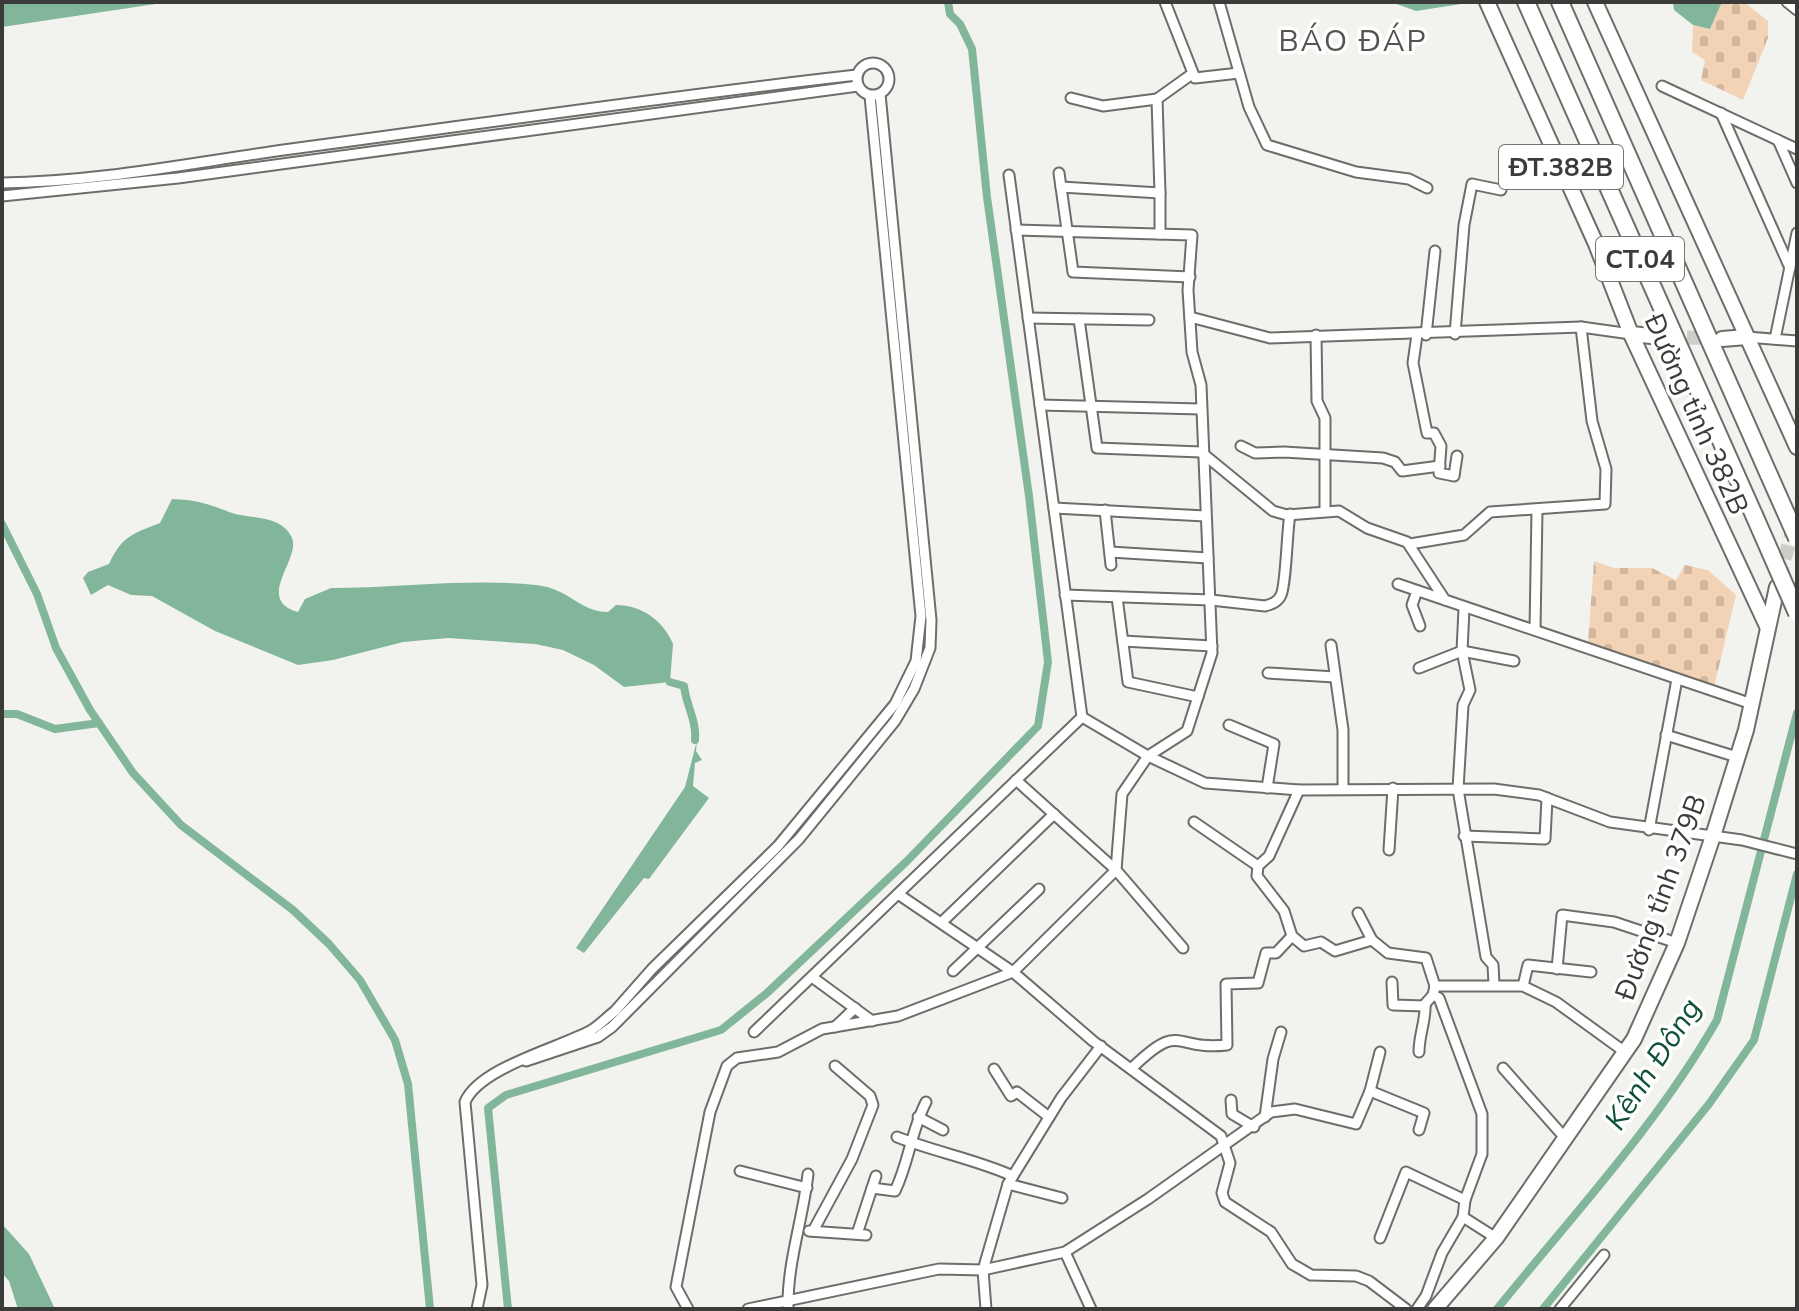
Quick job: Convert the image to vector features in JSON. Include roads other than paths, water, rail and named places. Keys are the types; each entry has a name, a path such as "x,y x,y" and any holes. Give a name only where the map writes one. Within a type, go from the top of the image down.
{"highway":[{"name":"CT.04","path":"1526,2 1797,613"},
{"name":"CT.04","path":"1560,2 1769,475 1796,524"}],"main road":[{"name":"Đường tỉnh 382B","path":"1487,2 1596,244 1631,334 1767,626"},
{"name":"ĐT.382B","path":"1595,2 1747,337 1794,433 1797,447"},
{"path":"1631,334 1661,337"},
{"path":"1722,339 1747,337"},
{"name":"Đường tỉnh 379B","path":"1435,1309 1496,1238 1625,1052 1677,943 1752,704 1777,587"}],"street":[{"path":"1165,2 1192,74 1205,79 1239,73"},
{"path":"1219,2 1255,124 1271,148 1370,175 1409,179 1427,188"},
{"path":"1787,2 1797,10"},
{"path":"2,196 135,183 580,124 857,80 868,64 883,67 889,81 875,95"},
{"path":"1071,98 1103,106 1157,99 1192,74"},
{"path":"2,183 57,181 580,110 857,80 875,95 930,648 914,689 895,721 820,806 791,847 688,942 598,1037 522,1062 471,1086 465,1102 482,1285 477,1309"},
{"path":"1662,86 1797,149"},
{"path":"1157,99 1160,234"},
{"path":"580,110 580,124"},
{"path":"1721,113 1790,268"},
{"path":"1778,140 1797,183"},
{"path":"316,146 317,159"},
{"path":"1059,173 1073,272 1190,277"},
{"path":"1009,175 1082,717"},
{"path":"1455,334 1464,225 1472,184 1501,190"},
{"path":"1061,187 1160,193"},
{"path":"688,1309 676,1287 710,1112 727,1066 737,1058 778,1052 822,1029 898,1016 1013,972 1116,870 1122,794 1148,756 1187,731 1198,697 1212,646 1201,409 1190,317 1192,235 1016,230"},
{"path":"1775,339 1797,233"},
{"path":"1435,251 1422,335 1413,363 1427,433 1434,433 1441,446 1439,473 1454,476 1457,456"},
{"path":"1190,317 1270,338 1455,334 1581,327 1631,334"},
{"path":"1028,318 1149,320"},
{"path":"1079,319 1097,448 1201,452 1273,511 1290,514 1325,510 1343,513 1372,530 1410,544 1464,535 1490,512 1605,504 1606,469 1592,421 1581,327"},
{"path":"1316,335 1317,401 1325,418 1325,510"},
{"path":"1747,337 1797,341"},
{"path":"1040,405 1201,409"},
{"path":"1241,446 1255,453 1325,454 1391,460 1402,471 1440,466"},
{"path":"1054,508 1205,516"},
{"path":"1105,510 1111,565"},
{"path":"1535,630 1537,510"},
{"path":"1065,595 1211,600 1265,606 1281,597 1290,514"},
{"path":"1410,544 1445,600"},
{"path":"1110,552 1208,558"},
{"path":"1398,584 1464,609 1752,704"},
{"path":"1417,591 1412,605 1420,626"},
{"path":"1117,597 1128,682 1198,697"},
{"path":"1464,609 1462,651 1470,690 1463,705 1458,789 1464,836 1494,984"},
{"path":"1123,641 1212,646"},
{"path":"1331,645 1343,730 1343,789"},
{"path":"1419,668 1462,651 1514,661"},
{"path":"1268,673 1335,677"},
{"path":"1649,830 1677,679"},
{"path":"1082,717 1148,756 1205,783 1299,790 1494,789 1547,798 1610,822 1649,830 1742,840 1795,853"},
{"path":"754,1032 1082,717"},
{"path":"1229,725 1274,744 1267,788"},
{"path":"1666,735 1737,757"},
{"path":"1016,780 1116,870 1165,922 1183,948"},
{"path":"1389,850 1393,788"},
{"path":"1299,790 1269,856 1258,866 1257,876 1284,911 1292,936 1304,946 1321,942 1335,951 1372,940"},
{"path":"1464,836 1545,839 1547,798"},
{"path":"941,923 1054,814"},
{"path":"1194,822 1258,866"},
{"path":"953,971 1039,889"},
{"path":"898,894 1013,972 1101,1046 1221,1136 1230,1163 1222,1193 1225,1202 1271,1232 1292,1264 1311,1275 1356,1276 1369,1281 1406,1309"},
{"path":"1358,913 1372,940 1388,953 1426,958 1434,991 1482,1114 1482,1154 1465,1200 1463,1217 1417,1309"},
{"path":"1557,969 1562,915 1614,922 1677,943"},
{"path":"1133,1067 1157,1043 1169,1038 1210,1047 1227,1045 1226,984 1258,983 1266,953 1276,953 1292,936"},
{"path":"1523,986 1528,965 1591,972"},
{"path":"812,977 872,1021"},
{"path":"1392,982 1393,1005 1425,1006"},
{"path":"1419,1052 1419,1031 1426,1021 1425,1006 1434,991 1494,984 1523,986 1556,1002 1625,1052"},
{"path":"835,1027 855,1008"},
{"path":"1265,1117 1273,1059 1281,1032"},
{"path":"986,1309 987,1290 983,1270 1010,1180 1089,1057 1101,1046"},
{"path":"748,1309 788,1305 939,1269 983,1270 1065,1252 1225,1147 1271,1112 1295,1109 1356,1124 1370,1091 1380,1052"},
{"path":"813,1231 852,1159 873,1105 870,1096 835,1066"},
{"path":"1503,1068 1565,1138"},
{"path":"994,1069 1011,1096 1017,1092 1049,1117"},
{"path":"1370,1091 1424,1113 1419,1130"},
{"path":"1231,1100 1232,1114 1254,1127"},
{"path":"872,1188 895,1191 903,1174 909,1142 926,1102"},
{"path":"918,1117 943,1130"},
{"path":"897,1137 935,1152 975,1159 1010,1180 1062,1198"},
{"path":"740,1171 807,1188"},
{"path":"1380,1238 1406,1172 1465,1200"},
{"path":"788,1305 794,1241 801,1230 808,1174"},
{"path":"801,1230 862,1235 876,1176"},
{"path":"1463,1217 1496,1238"},
{"path":"1065,1252 1091,1309"},
{"path":"1560,1309 1604,1255"}],"waterway":[{"path":"508,1309 488,1108 506,1095 721,1030 767,993 907,861 1038,726 1048,662 1029,496 987,197 972,49 960,24 950,14 948,2"},
{"path":"2,524 37,594 56,648 90,710 133,773 181,825 293,910 329,944 360,980 395,1040 408,1084 430,1309"},
{"path":"670,682 684,686 695,740"},
{"name":"Kênh Đông","path":"1497,1309 1641,1133 1717,1020 1797,713"},
{"path":"2,714 17,714 55,729 99,723"},
{"path":"1543,1309 1709,1104 1754,1040 1797,874"}],"tunnel":[{"path":"1666,337 1717,338"},
{"path":"1779,579 1794,525"}],"district":[{"name":"BÁO ĐÁP","path":"1353,41"}]}
